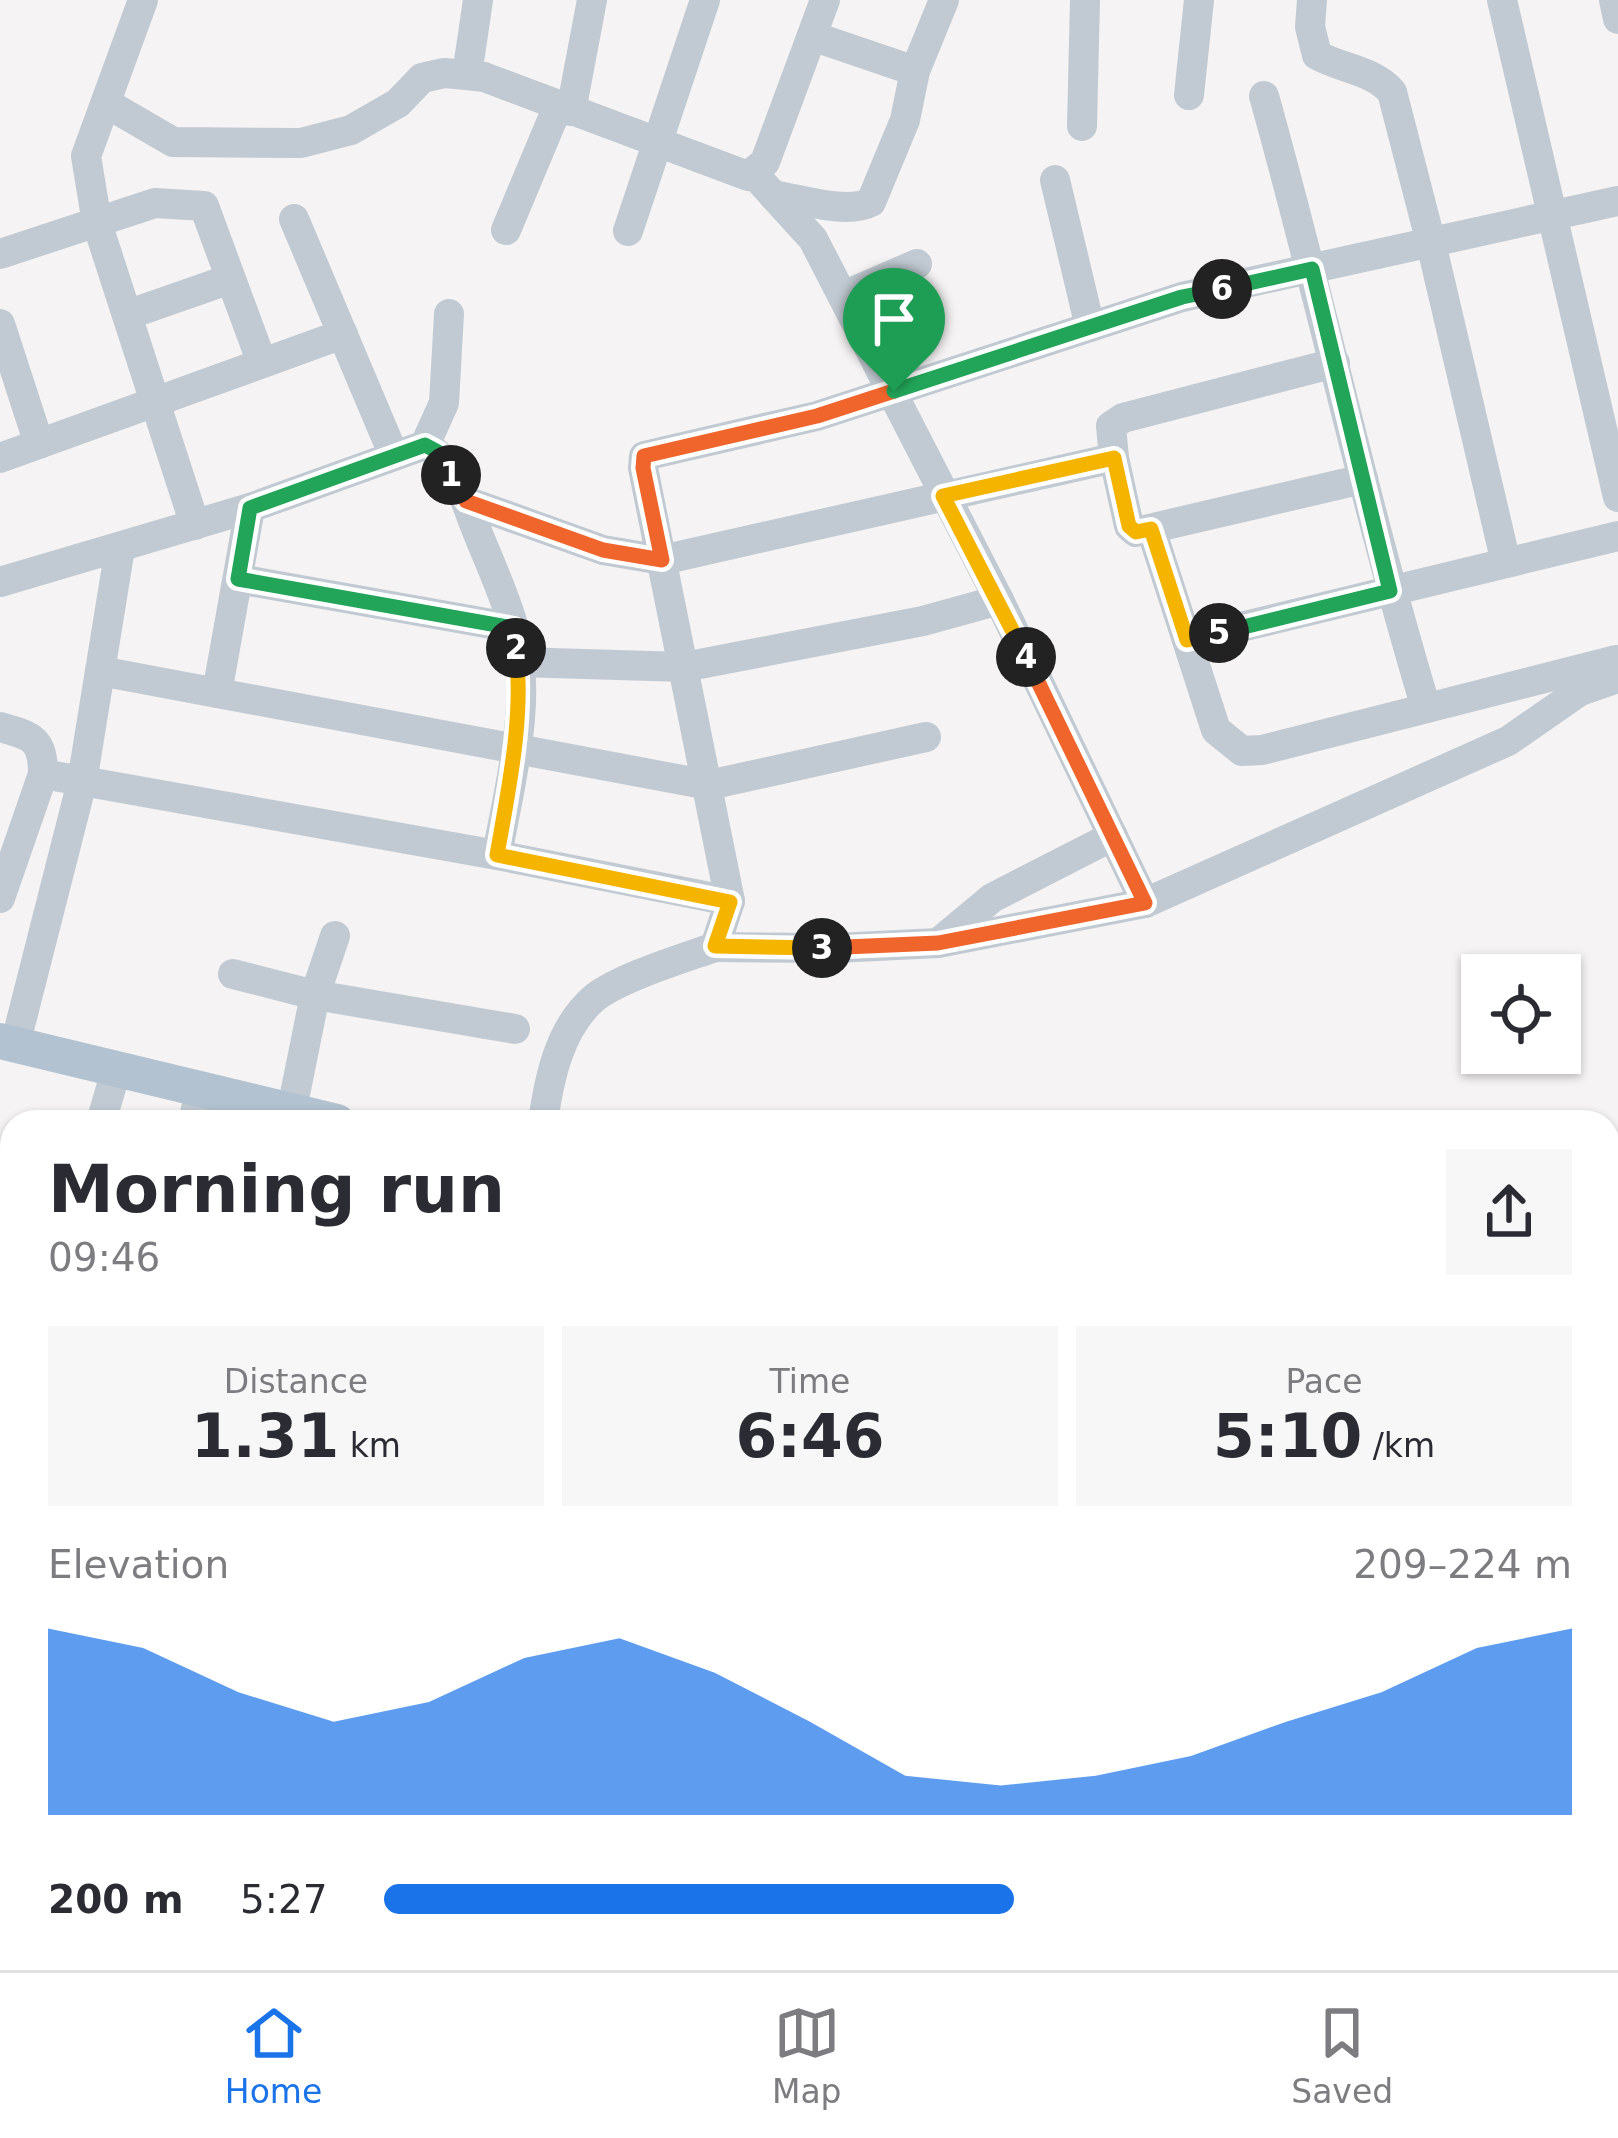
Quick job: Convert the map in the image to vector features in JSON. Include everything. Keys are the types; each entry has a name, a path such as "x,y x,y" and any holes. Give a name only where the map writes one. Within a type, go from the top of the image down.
{"main road":[{"path":"8,1043 116,1070 197,1107 227,1110"}],"street":[{"path":"143,0 86,155 97,223 195,525"},
{"path":"467,74 478,0"},
{"path":"506,230 564,109 592,0"},
{"path":"628,231 705,0"},
{"path":"825,0 765,162 763,184 813,239 844,296 999,600 1145,903"},
{"path":"106,104 173,142 301,143 351,130 398,103 422,78 467,74 763,184 866,206 904,120 915,70 944,0"},
{"path":"1082,126 1085,0"},
{"path":"1189,95 1199,0"},
{"path":"1312,0 1310,27 1317,55 1338,67 1379,78 1391,92 1506,563"},
{"path":"1502,0 1618,497"},
{"path":"1614,0 1618,19"},
{"path":"812,36 915,70"},
{"path":"1264,96 1312,269 1390,591 1426,708"},
{"path":"1055,180 1090,327"},
{"path":"715,946 730,902 644,456 817,416 1182,297 1618,201"},
{"path":"0,254 155,203 204,206 262,363"},
{"path":"294,219 394,456"},
{"path":"844,296 917,265"},
{"path":"127,315 230,279"},
{"path":"0,582 250,508 425,445 444,403 449,314"},
{"path":"0,324 38,444"},
{"path":"0,458 343,334"},
{"path":"1335,363 1123,418 1112,426 1109,441 1129,526 1136,532 1151,529 1363,479"},
{"path":"425,445 438,452 466,501 514,628 521,689 497,855"},
{"path":"466,501 603,550 662,560 1114,458"},
{"path":"217,693 250,508"},
{"path":"1151,529 1216,730 1242,751 1262,750 1618,659"},
{"path":"1187,640 1618,536"},
{"path":"8,1043 82,782 120,548"},
{"path":"238,579 514,628"},
{"path":"518,662 684,667 922,621 999,600"},
{"path":"100,671 709,785 926,737"},
{"path":"546,1110 562,1041 593,998 715,946 836,948 938,943 1145,903 1508,741 1580,691 1618,678"},
{"path":"0,727 31,736 43,754 43,774 2,888"},
{"path":"43,774 730,902"},
{"path":"938,943 992,898 1113,836"},
{"path":"318,1110 315,995 335,936"},
{"path":"233,974 315,995 515,1029"},
{"path":"104,1110 116,1070"}],"route":[{"path":"1312,269 1390,591 1187,640 1151,529 1136,532 1129,526 1114,458 943,496 999,600 1145,903 938,943 836,948 715,946 730,902 497,855 521,689 514,628 238,579 250,508 425,445 438,452 466,501 603,550 662,560 644,456 817,416 894,391 1182,297 1312,269"}]}
